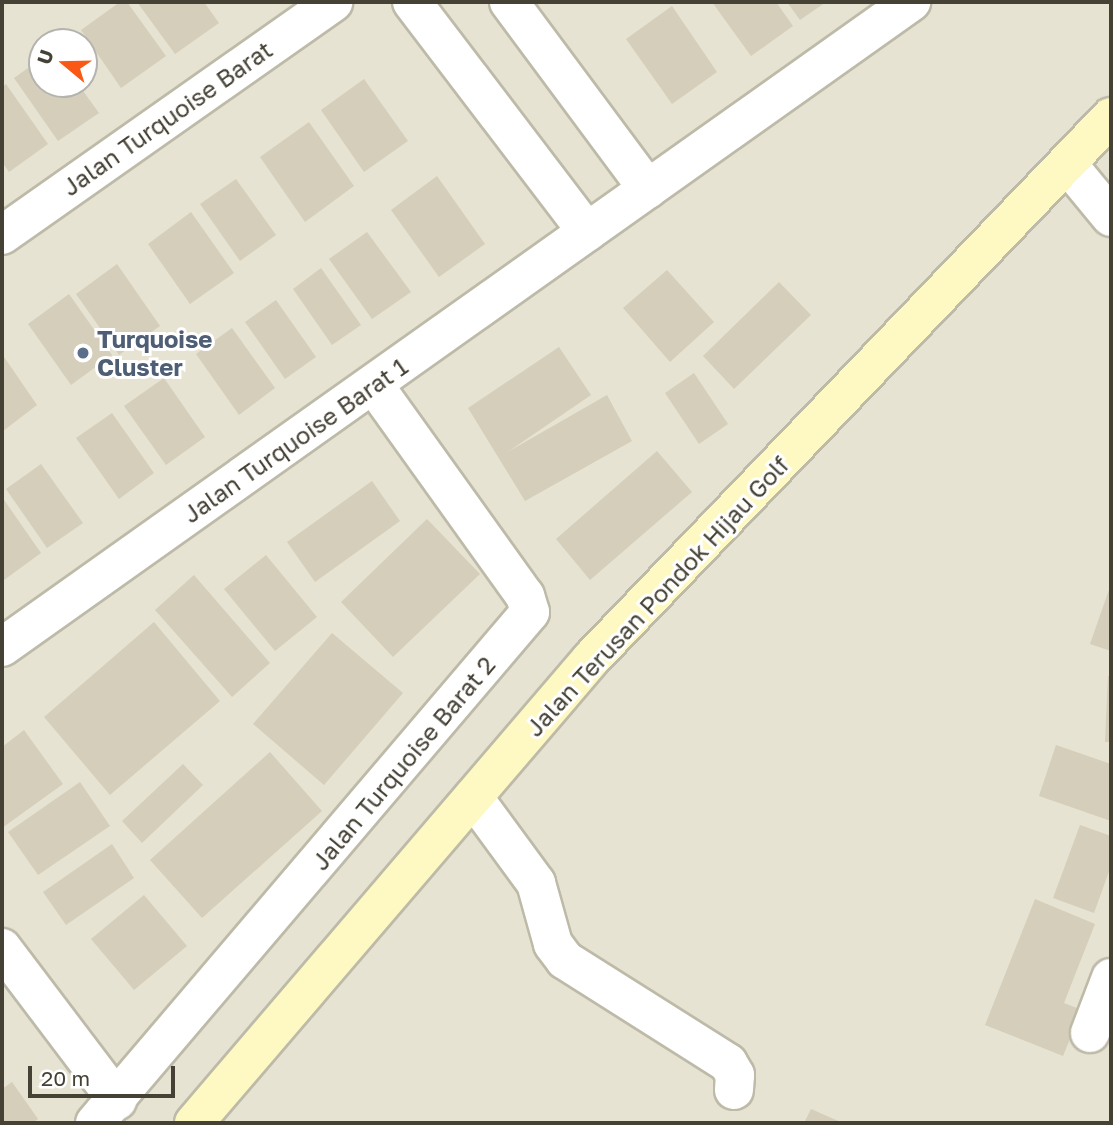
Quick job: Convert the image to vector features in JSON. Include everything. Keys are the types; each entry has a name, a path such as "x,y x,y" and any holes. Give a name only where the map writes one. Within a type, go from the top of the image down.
{"main road":[{"name":"Jalan Terusan Pondok Hijau Golf","path":"194,1123 591,659 1069,166 1111,117"}],"street":[{"name":"Jalan Turquoise Barat","path":"2,235 333,2"},
{"path":"411,2 587,232"},
{"path":"509,2 648,189"},
{"name":"Jalan Turquoise Barat 1","path":"2,647 911,2"},
{"path":"1069,166 1111,217"},
{"name":"Jalan Turquoise Barat 2","path":"106,1112 530,612 525,596 374,384"},
{"path":"472,797 536,883 553,944 565,960 728,1063 735,1075 734,1090"},
{"path":"2,948 106,1112"},
{"path":"1090,1033 1111,978"}],"shaded area":[{"path":"2,2 1111,2 1111,1123 2,1123"}],"building":[{"path":"120,2 127,2 166,56 121,88 98,55 98,28 84,28"},
{"path":"137,2 204,2 219,23 175,54"},
{"path":"712,2 776,2 793,26 751,56"},
{"path":"787,2 826,2 800,20"},
{"path":"672,6 717,72 672,104 626,39"},
{"path":"28,68 28,98 88,98 99,113 58,141 14,78"},
{"path":"364,79 408,141 364,172 321,110"},
{"path":"6,84 48,144 9,172 2,162 2,87"},
{"path":"309,122 354,186 305,222 260,157"},
{"path":"437,176 485,244 439,277 391,210"},
{"path":"236,179 276,235 240,261 200,204"},
{"path":"191,212 234,273 190,304 148,244"},
{"path":"367,232 411,292 372,319 329,259"},
{"path":"117,264 160,326 119,355 76,294"},
{"path":"321,268 361,325 332,345 293,289"},
{"path":"667,270 714,322 670,362 623,308"},
{"path":"779,282 811,315 734,389 703,356"},
{"path":"69,294 112,355 71,385 28,324"},
{"path":"276,300 316,357 285,379 245,322"},
{"path":"232,328 275,388 239,415 196,354"},
{"path":"559,347 591,395 506,453 607,395 632,441 525,501 468,408"},
{"path":"2,354 37,405 3,431 2,429"},
{"path":"694,373 728,424 699,444 665,393"},
{"path":"164,378 205,437 166,465 124,406"},
{"path":"112,413 154,473 119,499 76,438"},
{"path":"657,451 692,492 590,580 556,539"},
{"path":"41,464 83,523 47,548 6,489"},
{"path":"372,481 400,521 315,582 287,542"},
{"path":"2,497 41,553 4,580 2,577"},
{"path":"427,519 480,574 393,657 341,602"},
{"path":"266,555 317,617 275,651 224,589"},
{"path":"194,575 270,663 232,697 155,610"},
{"path":"1111,584 1111,651 1090,644"},
{"path":"154,622 220,701 110,795 44,717"},
{"path":"332,633 403,693 324,785 253,724"},
{"path":"1108,676 1111,676 1111,742 1105,742"},
{"path":"24,730 63,784 2,828 2,747"},
{"path":"1056,745 1111,764 1111,821 1039,796"},
{"path":"270,752 322,811 202,918 150,860"},
{"path":"183,764 203,785 142,843 122,821"},
{"path":"80,782 110,826 38,875 8,832"},
{"path":"1080,825 1111,836 1111,866 1094,913 1053,898"},
{"path":"112,844 134,878 66,925 43,892"},
{"path":"144,895 187,946 134,990 91,939"},
{"path":"1035,899 1095,924 1064,1003 1082,1010 1063,1056 985,1025"},
{"path":"12,1082 38,1119 33,1123 2,1123 2,1089"},
{"path":"811,1109 843,1123 804,1123"}],"place":[{"name":"Turquoise Cluster","path":"83,353"}]}
